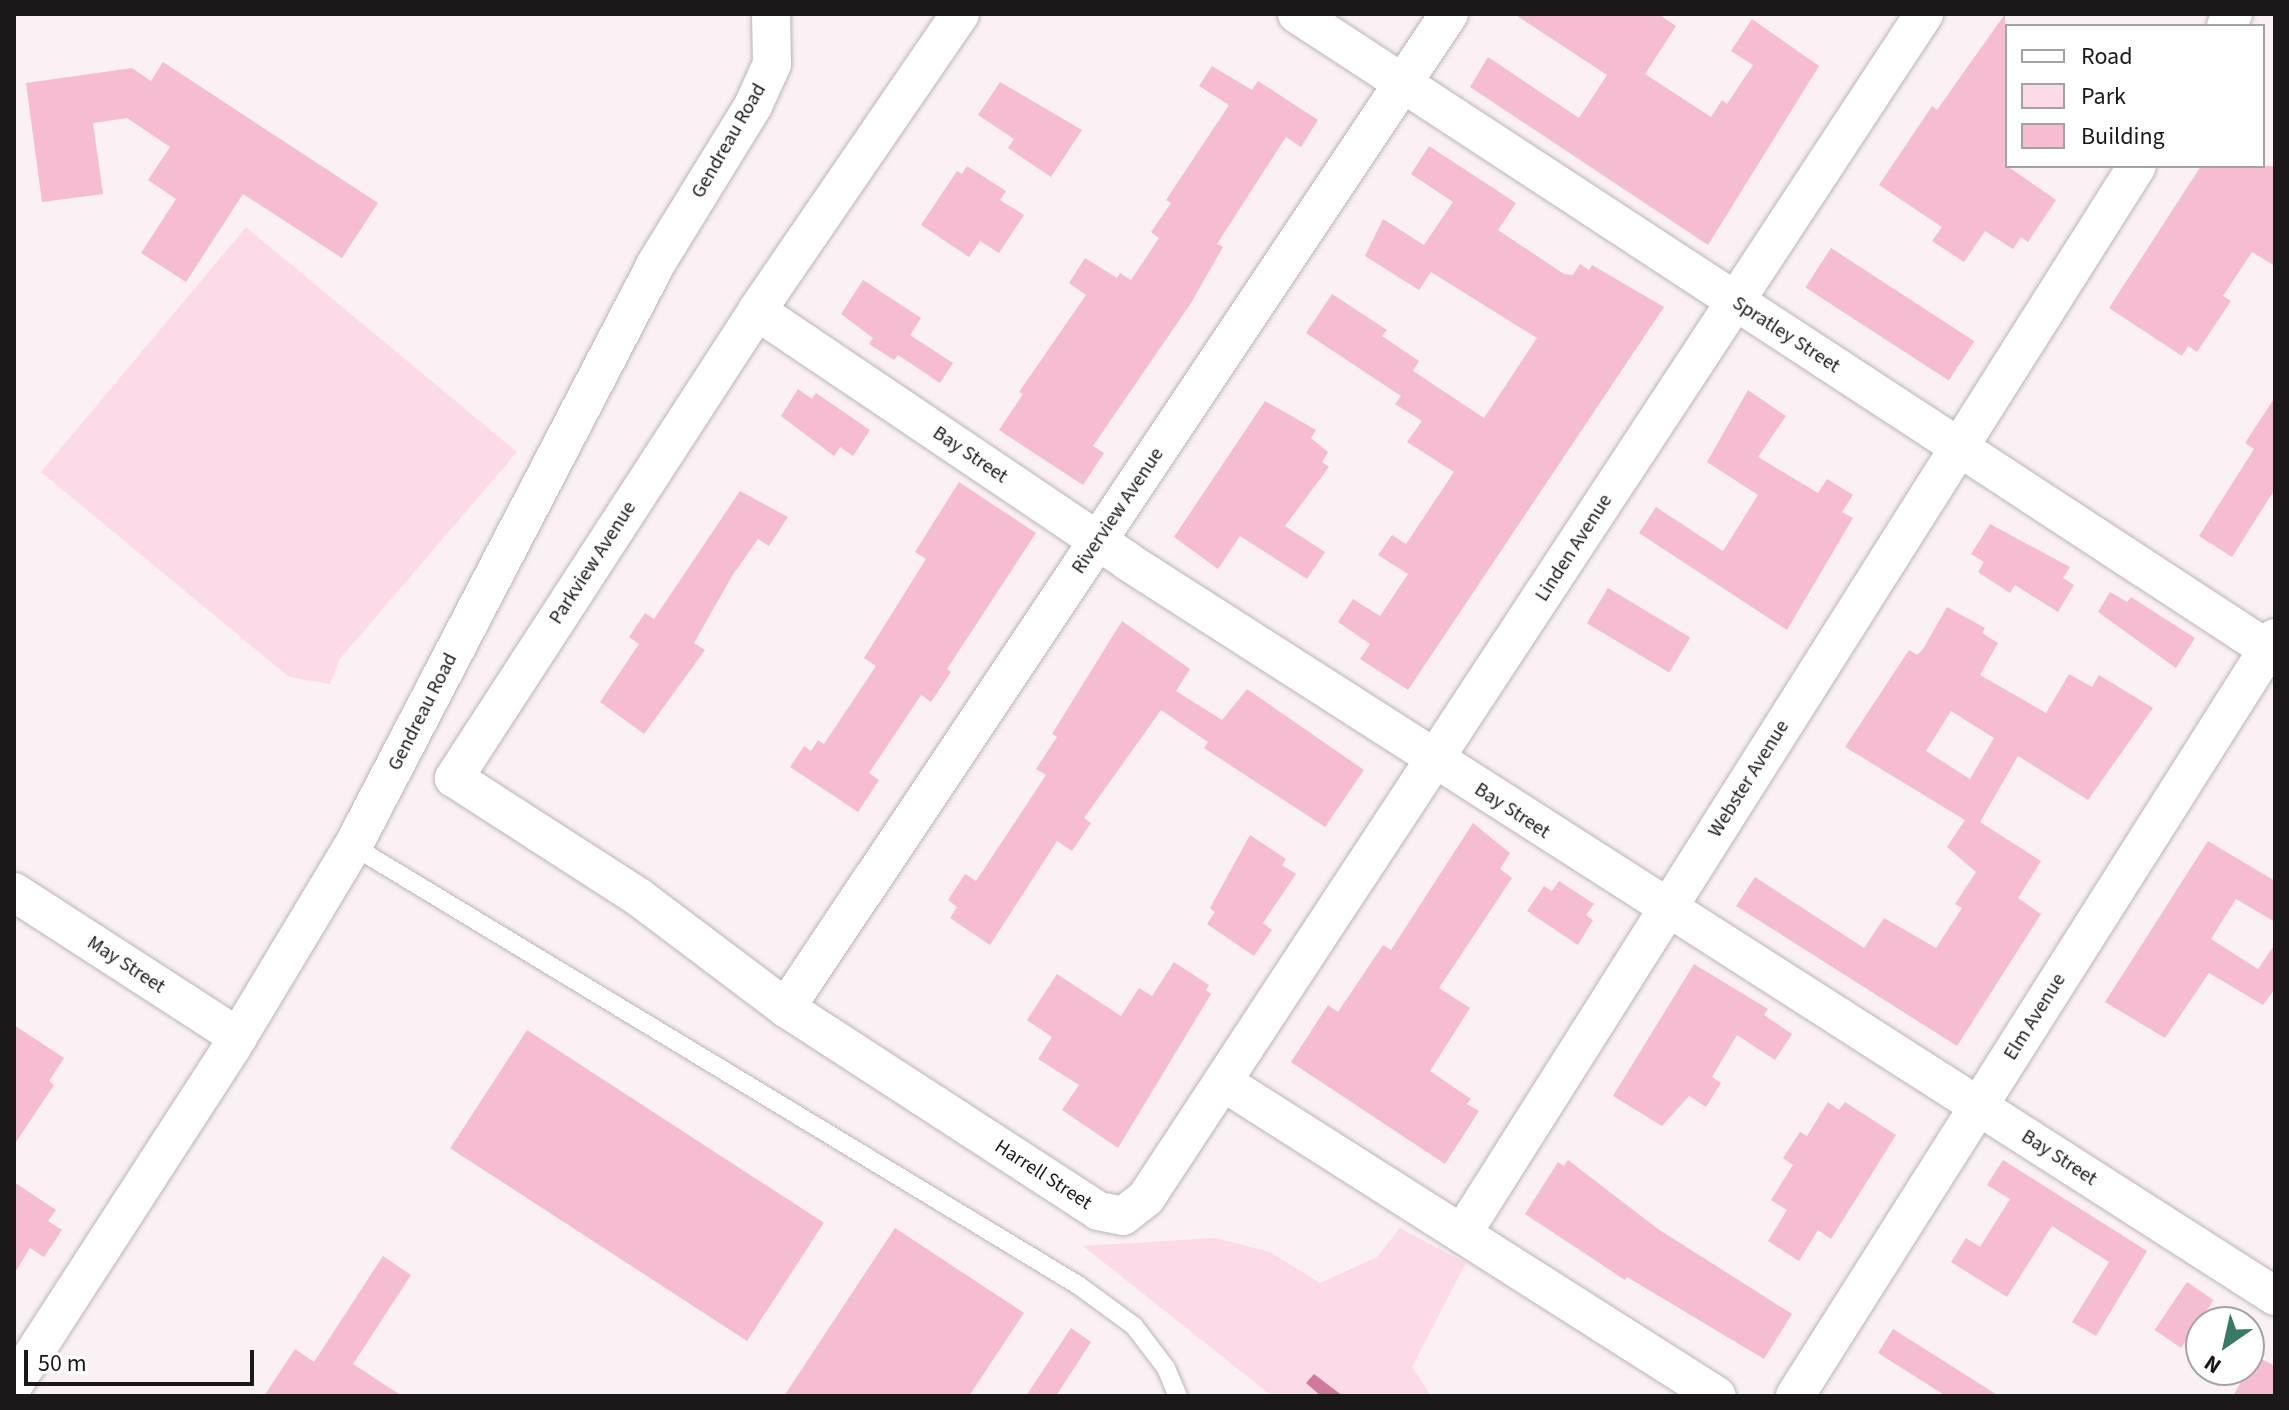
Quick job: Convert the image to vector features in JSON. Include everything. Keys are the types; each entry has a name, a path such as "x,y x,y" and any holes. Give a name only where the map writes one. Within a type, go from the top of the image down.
{"street":[{"name":"Gendreau Road","path":"14,1384 238,1037 353,846 643,289 753,106 772,64 771,14"},
{"name":"Parkview Avenue","path":"786,1008 640,898 454,778 757,311 960,14"},
{"name":"Spratley Street","path":"1297,14 1959,448 2273,647"},
{"name":"Riverview Avenue","path":"786,1008 1449,14"},
{"name":"Linden Avenue","path":"1223,1082 1924,14"},
{"name":"Webster Avenue","path":"1462,1234 2136,168"},
{"name":"Bay Street","path":"757,311 1098,542 1666,910 2275,1296"},
{"name":"Elm Avenue","path":"1795,1396 2273,647"},
{"name":"May Street","path":"14,892 238,1037"},
{"name":"Harrell Street","path":"786,1008 1098,1211 1123,1216 1146,1198 1223,1082"},
{"path":"1223,1082 1717,1396"}],"lane":[{"path":"353,846 1078,1285 1134,1326 1166,1368 1178,1396"}],"green space":[{"path":"246,227 517,452 339,660 330,684 289,677 41,472"},
{"path":"1400,1228 1466,1263 1412,1367 1431,1396 1272,1396 1083,1246 1215,1238 1270,1252 1320,1283 1377,1257"}],"shaded area":[{"path":"1314,1374 1343,1396 1321,1396 1306,1383"}],"building":[{"path":"1514,14 1658,14 1676,26 1645,74 1711,117 1722,100 1727,104 1753,65 1731,51 1752,19 1819,66 1708,245 1470,87 1488,57 1579,118 1607,75"},
{"path":"2005,14 2005,168 2010,168 2056,200 2028,242 2021,237 2013,249 1985,231 1964,262 1932,241 1942,227 1879,185 1932,106 1937,110"},
{"path":"163,62 378,203 342,258 243,194 186,282 141,253 176,199 148,180 170,147 127,118 93,123 103,194 42,202 26,83 132,68 151,81"},
{"path":"1212,66 1252,90 1258,81 1318,120 1301,147 1286,137 1273,157 1217,244 1223,247 1191,303 1093,446 1104,453 1083,485 999,430 1023,394 1019,392 1086,295 1069,283 1085,258 1117,278 1120,273 1131,280 1159,238 1151,232 1171,203 1166,200 1229,105 1199,86"},
{"path":"1000,82 1082,130 1051,177 1008,148 1014,139 978,115"},
{"path":"1429,146 1516,203 1498,230 1564,274 1573,275 1580,264 1589,270 1592,265 1664,307 1408,690 1360,659 1370,644 1338,622 1353,599 1380,616 1408,574 1378,555 1392,535 1406,544 1454,472 1407,442 1422,421 1395,404 1401,396 1306,333 1332,294 1387,330 1382,336 1419,361 1413,371 1484,418 1537,338 1431,272 1419,290 1365,256 1383,219 1424,245 1453,202 1411,174"},
{"path":"967,166 1006,191 1000,200 1024,215 999,253 980,241 969,257 921,225 957,171 962,174"},
{"path":"2275,166 2275,266 2252,252 2223,296 2231,301 2197,352 2188,346 2182,356 2109,308 2200,168"},
{"path":"1831,248 1974,341 1949,381 1805,287"},
{"path":"863,280 921,318 910,335 953,363 940,383 898,355 894,360 869,344 873,338 841,314"},
{"path":"798,389 812,399 816,393 870,430 853,456 840,447 834,456 781,416"},
{"path":"1748,390 1786,416 1758,457 1818,493 1827,479 1853,495 1842,512 1853,518 1787,630 1639,533 1656,507 1723,551 1758,495 1707,462"},
{"path":"2275,397 2275,489 2232,557 2199,536 2254,449 2245,443"},
{"path":"1265,401 1316,430 1311,438 1328,452 1322,462 1329,467 1285,526 1325,552 1307,579 1240,536 1218,569 1174,537"},
{"path":"959,482 1036,533 947,669 951,672 931,702 921,695 869,773 879,780 858,812 790,767 804,746 811,751 818,740 824,744 876,666 864,658 926,559 915,552"},
{"path":"740,491 788,517 769,546 758,539 732,576 694,643 705,650 644,734 600,702 639,644 629,637 645,613 654,619"},
{"path":"1990,524 2070,567 2063,578 2074,585 2058,612 2015,585 2010,593 1978,572 1984,562 1971,554"},
{"path":"1608,588 1690,637 1669,673 1587,623"},
{"path":"2110,592 2127,602 2131,597 2195,638 2176,668 2098,612"},
{"path":"1947,607 1985,628 1982,633 1998,643 1980,675 2046,713 2069,674 2092,687 2099,675 2153,708 2088,800 2018,756 1980,822 2041,861 2018,898 2041,914 1957,1046 1736,906 1755,877 1864,948 1884,918 1936,948 1962,908 1955,904 1976,872 1947,847 1965,820 1845,747 1909,650 1917,655","holes":["1951,711 1994,738 1970,779 1926,751"]},
{"path":"1122,621 1190,669 1176,691 1222,720 1247,689 1364,770 1325,827 1204,748 1208,742 1161,710 1084,818 1091,823 1072,851 1057,841 990,945 950,918 957,907 948,900 965,874 976,881 1046,775 1036,769 1057,737 1052,734"},
{"path":"1473,823 1510,853 1500,869 1512,878 1439,988 1470,1008 1430,1071 1471,1099 1467,1104 1479,1111 1445,1164 1291,1062 1328,1005 1338,1012 1383,945 1391,950"},
{"path":"1250,835 1286,859 1282,865 1296,874 1263,923 1272,930 1254,956 1207,924 1215,912 1210,908"},
{"path":"2208,841 2275,881 2275,922 2236,899 2211,939 2258,969 2275,944 2275,989 2263,1005 2209,973 2165,1038 2105,1002"},
{"path":"1559,881 1594,904 1586,915 1593,920 1578,945 1527,911 1544,886 1552,891"},
{"path":"1174,962 1209,985 1206,990 1211,994 1118,1148 1062,1110 1079,1085 1038,1059 1052,1037 1027,1020 1057,974 1121,1016 1139,988 1152,996"},
{"path":"1694,964 1768,1009 1764,1015 1792,1034 1775,1060 1737,1035 1712,1077 1721,1083 1706,1107 1689,1096 1662,1126 1613,1096"},
{"path":"14,1025 64,1058 49,1081 54,1085 14,1145"},
{"path":"527,1030 824,1223 747,1341 450,1148"},
{"path":"1828,1102 1839,1110 1845,1102 1896,1135 1831,1239 1818,1230 1799,1261 1768,1241 1787,1210 1771,1200 1793,1165 1783,1158 1800,1132 1807,1136"},
{"path":"1568,1160 1658,1229 1792,1314 1764,1359 1627,1277 1625,1280 1525,1214 1558,1162 1564,1166"},
{"path":"2003,1160 2147,1251 2096,1336 2072,1322 2109,1262 2052,1226 2007,1297 1951,1262 1966,1238 1980,1247 2010,1199 1987,1185"},
{"path":"14,1182 56,1210 48,1221 62,1230 44,1257 30,1248 14,1274"},
{"path":"895,1228 1024,1313 969,1396 784,1396"},
{"path":"383,1256 411,1275 353,1364 402,1396 264,1396 295,1349 314,1362"},
{"path":"2187,1282 2214,1300 2209,1306 2185,1306 2185,1342 2181,1348 2155,1330"},
{"path":"1071,1328 1091,1342 1056,1396 1026,1396"},
{"path":"1893,1329 1999,1396 1946,1396 1878,1353"},
{"path":"2265,1361 2275,1366 2275,1396 2233,1396 2239,1386 2265,1386"}]}
